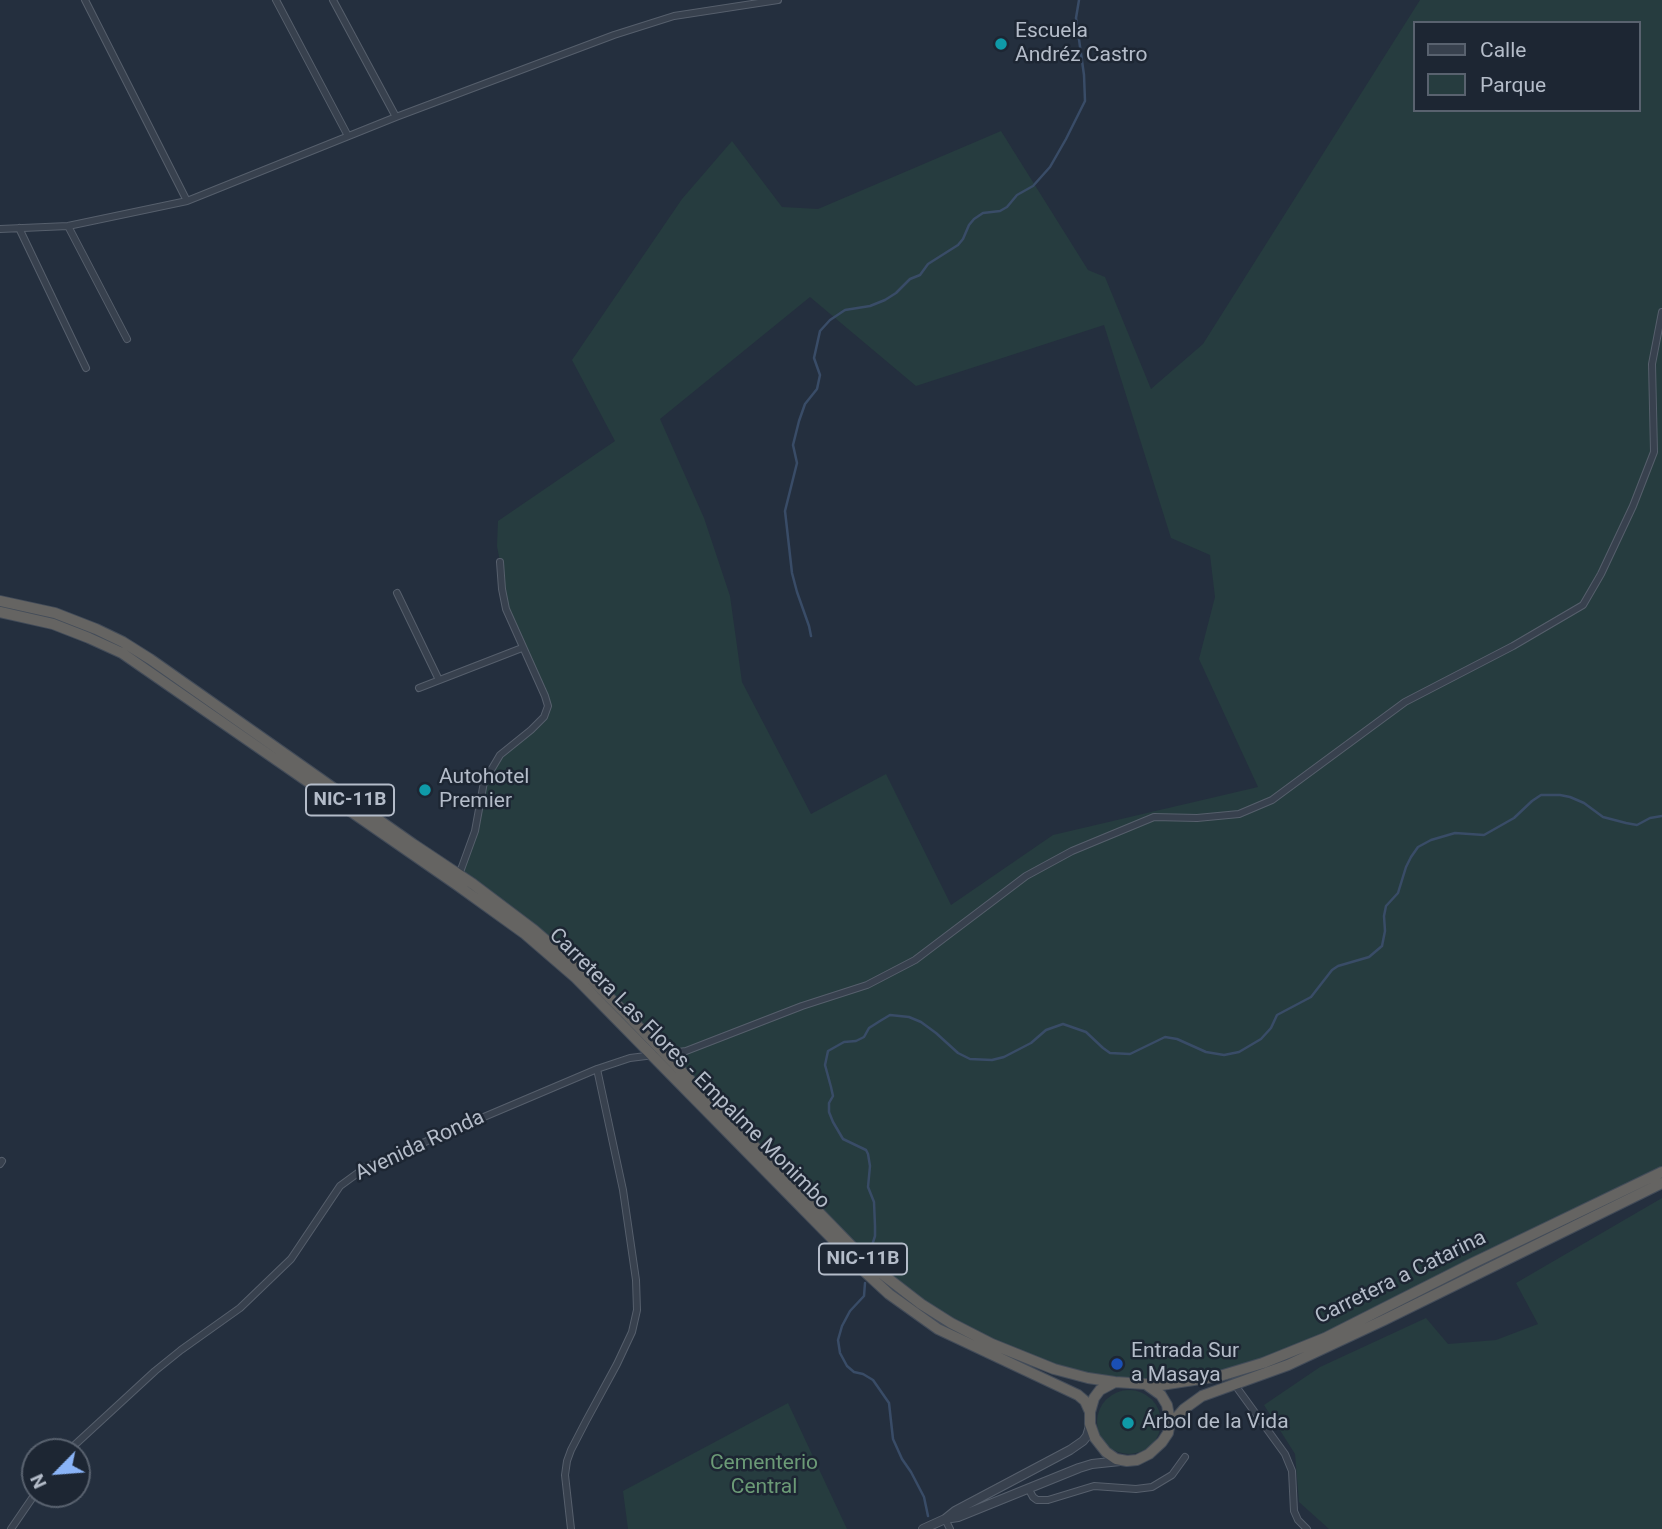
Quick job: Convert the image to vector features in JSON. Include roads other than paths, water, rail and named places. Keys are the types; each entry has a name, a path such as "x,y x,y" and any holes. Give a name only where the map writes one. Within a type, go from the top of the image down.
{"highway":[{"name":"Carretera Las Flores - Empalme Monimbo","path":"0,601 55,613 123,642 513,915 566,957 619,1007 868,1264 921,1304 951,1323 1026,1358 1069,1374 1115,1382"},
{"name":"Carretera Las Flores - Empalme Monimbo","path":"0,612 53,624 121,653 526,934 576,978 889,1294 938,1329 1078,1395 1085,1401 1090,1418"},
{"name":"Carretera a Catarina","path":"1147,1385 1220,1376 1263,1363 1325,1338 1662,1172"},
{"name":"Carretera a Catarina","path":"1170,1425 1197,1398 1288,1364 1384,1320 1662,1184"},
{"name":"NIC-11B","path":"1115,1382 1147,1385"},
{"path":"1090,1418 1092,1403 1098,1392 1115,1382"},
{"path":"1123,1461 1137,1460 1149,1454 1163,1442 1168,1433 1170,1414 1164,1399 1147,1385"},
{"name":"NIC-11B","path":"1090,1418 1094,1438 1110,1455 1123,1461"}],"street":[{"path":"85,0 187,201"},
{"path":"276,0 348,136"},
{"path":"333,0 396,117"},
{"path":"0,229 68,226 187,201 396,117 614,35 674,16 778,0"},
{"path":"68,226 127,339"},
{"path":"19,228 86,368"},
{"name":"Avenida Ronda","path":"82,1438 155,1371 240,1308 291,1259 340,1186 366,1167 597,1069 631,1058 686,1051 802,1006 867,985 915,960 1026,876 1072,851 1154,817 1197,818 1239,814 1272,800 1405,702 1583,606 1633,506 1654,452 1652,364 1662,312"},
{"path":"459,875 475,831 484,782 500,755 544,717 548,706 506,609 500,562"},
{"path":"397,593 439,680"},
{"path":"419,688 522,648"},
{"path":"571,1529 565,1475 571,1450 618,1364 632,1332 637,1310 636,1280 623,1190 597,1069"},
{"path":"1234,1385 1284,1454 1292,1471 1294,1511 1307,1529"},
{"path":"923,1529 1079,1444 1087,1436 1090,1418"},
{"path":"1028,1488 1037,1500 1048,1500 1094,1486 1136,1489 1152,1487 1172,1475 1185,1457"},
{"path":"945,1519 958,1517 1093,1464 1123,1461"},
{"path":"11,1529 25,1508"},
{"path":"945,1519 950,1529"}],"waterway":[{"path":"811,636 792,573 785,511 797,463 793,445 799,421 805,404 817,389 820,375 814,358 820,331 845,310 870,306 896,293 910,279 920,275 928,264 958,245 974,219 983,213 1000,211 1007,207 1017,195 1033,186 1050,167 1085,101 1076,18 1079,0"},
{"path":"868,1258 875,1236 874,1202 868,1187 868,1154 866,1150 843,1139 833,1122 829,1112 829,1103 833,1096 825,1065 828,1051 844,1042 864,1037 869,1028 890,1015 909,1017 921,1022 958,1053 970,1059 992,1060 1004,1057 1031,1043 1046,1030 1063,1024 1086,1032 1110,1053 1130,1054 1165,1037 1177,1039 1206,1052 1224,1055 1239,1052 1261,1039 1271,1028 1277,1015 1311,997 1332,970 1369,957 1382,946 1386,906 1398,893 1406,867 1418,847 1455,833 1484,835 1514,818 1541,795 1570,797 1584,803 1603,817 1637,825 1650,818 1662,816"},
{"path":"865,1283 864,1296 850,1311 842,1326 838,1340 840,1353 854,1372 873,1380 889,1403 893,1439 924,1497 928,1516"}],"place":[{"name":"Escuela Andréz Castro","path":"1001,44"},
{"name":"Autohotel Premier","path":"425,790"},
{"name":"Entrada Sur a Masaya","path":"1117,1364"},
{"name":"Árbol de la Vida","path":"1128,1423"}],"park label":[{"name":"Cementerio Central","path":"764,1476"}]}
